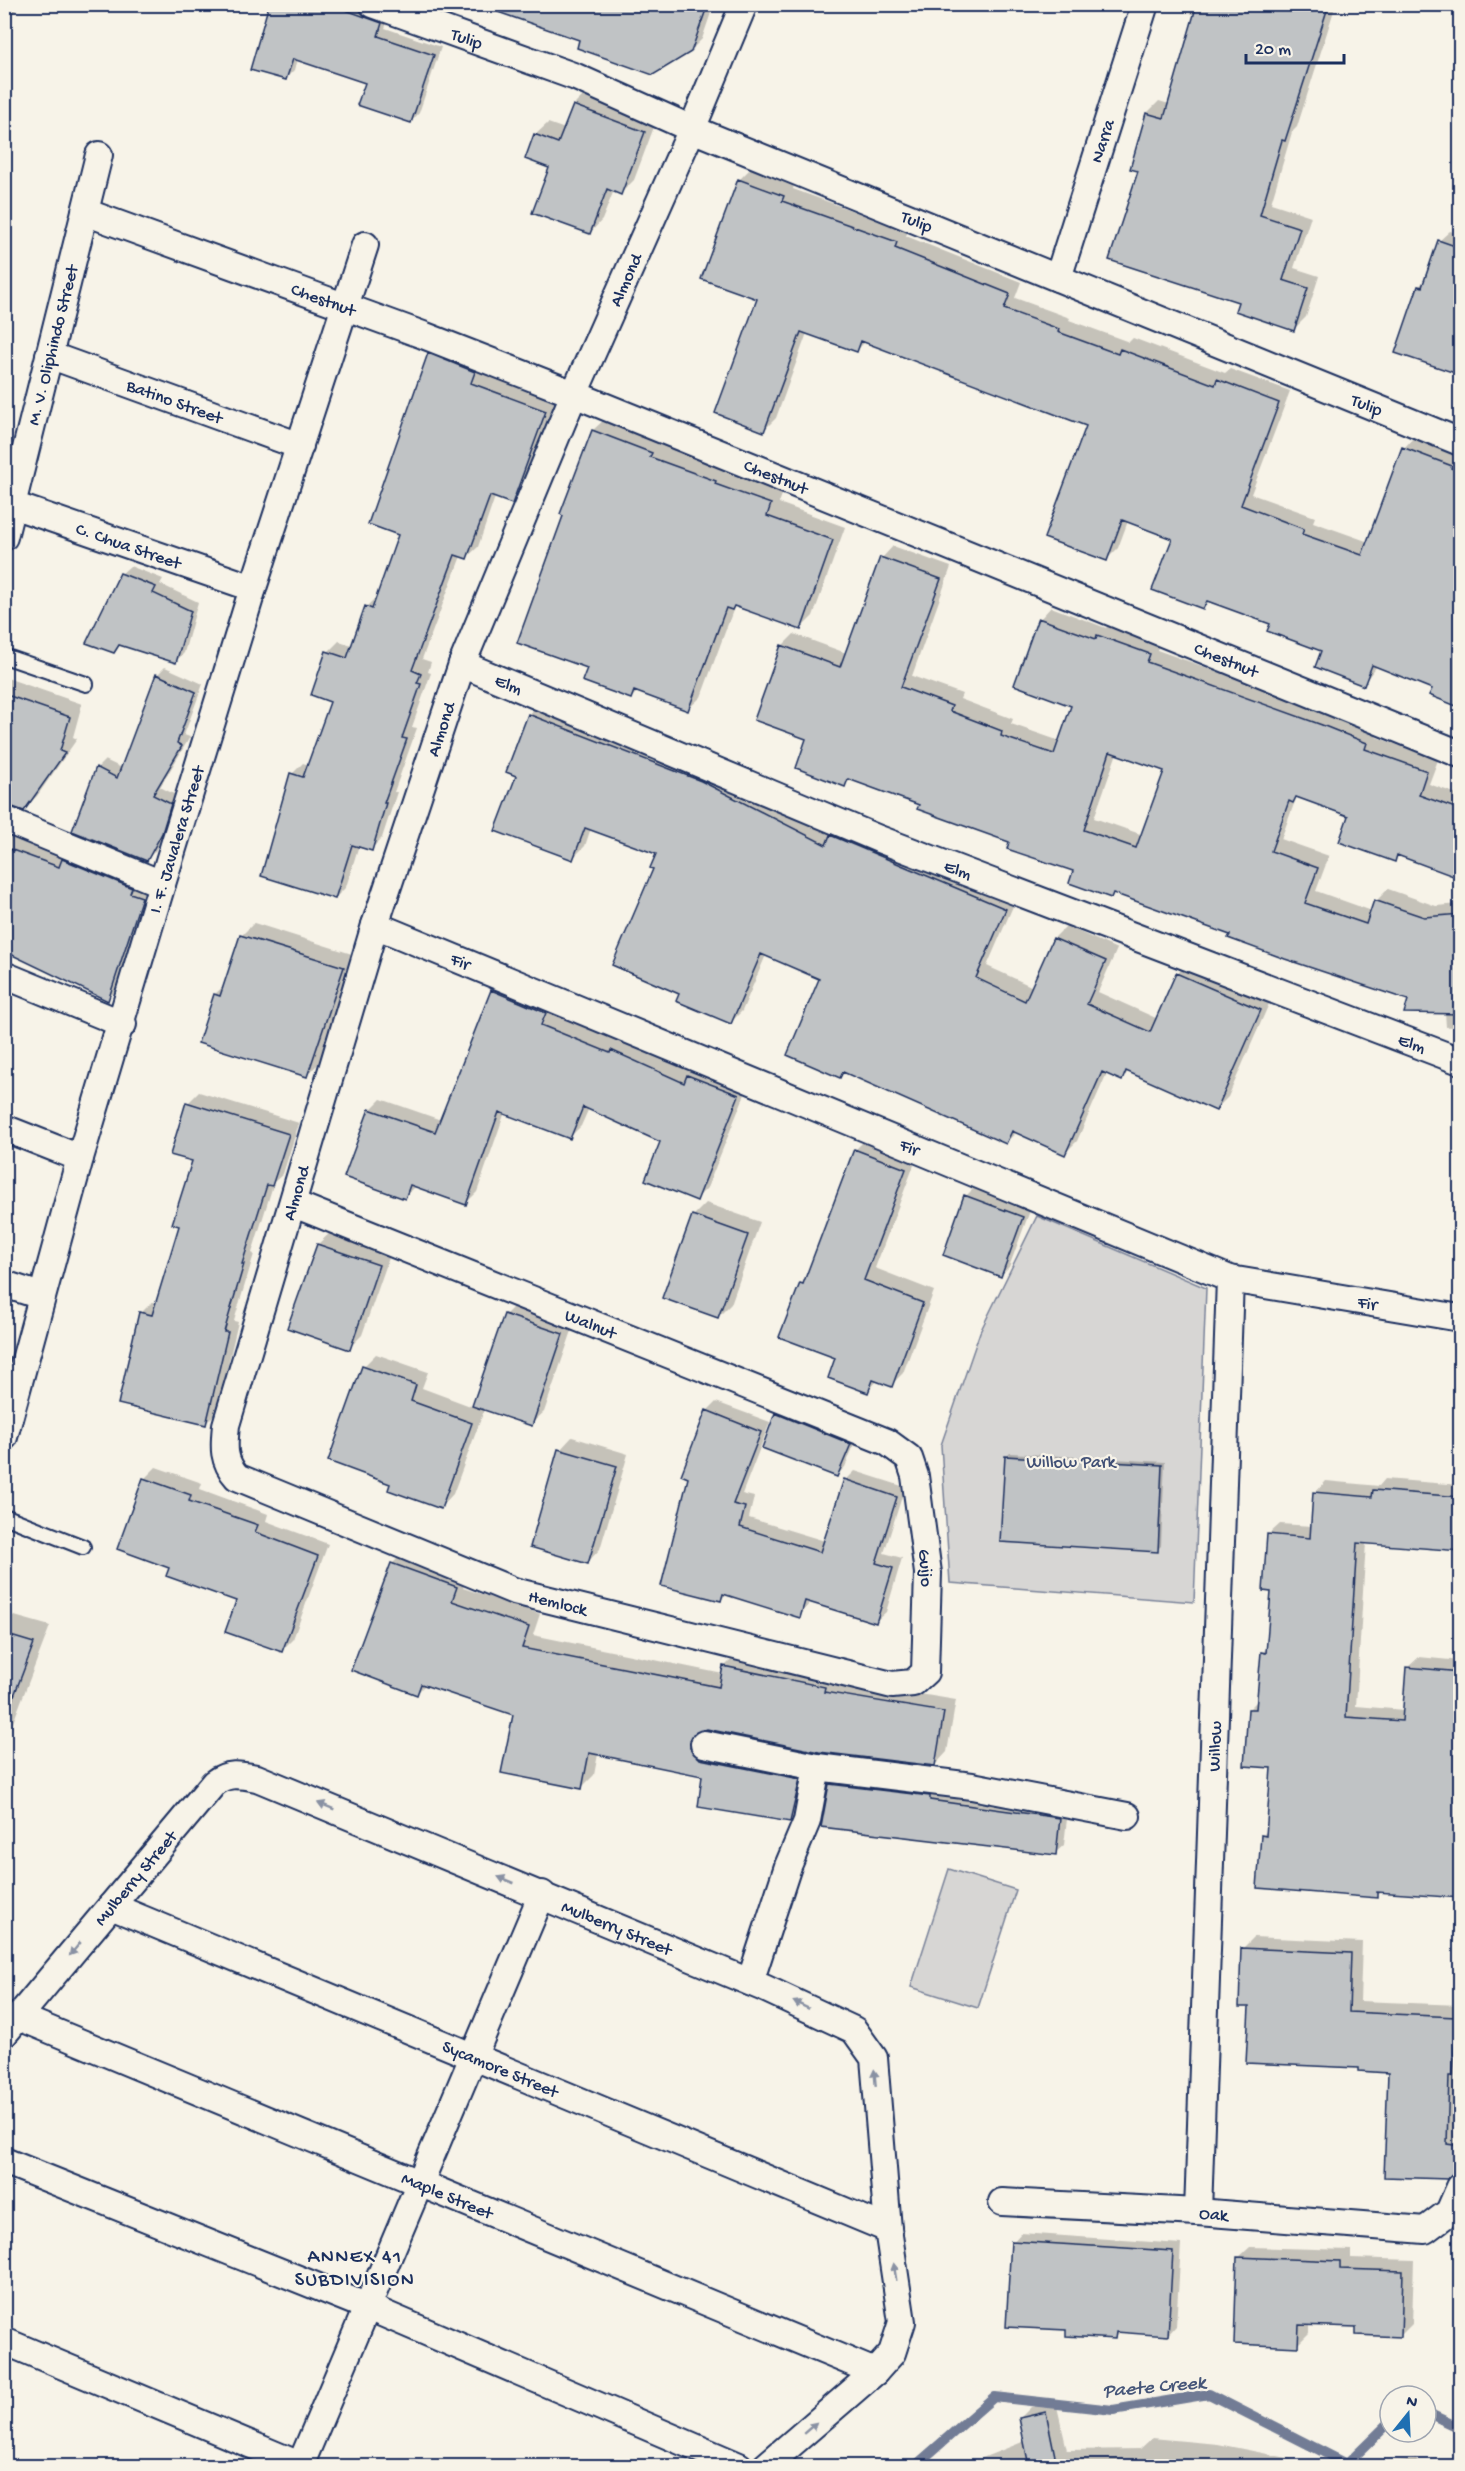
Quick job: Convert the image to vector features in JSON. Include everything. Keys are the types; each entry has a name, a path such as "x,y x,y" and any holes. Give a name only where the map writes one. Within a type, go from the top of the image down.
{"street":[{"name":"Tulip","path":"373,4 402,9 576,77 692,129 1461,442"},
{"name":"Almond","path":"237,1477 228,1467 224,1452 226,1425 294,1204 375,925 462,664 574,394 692,129 744,4"},
{"name":"Narra","path":"1058,278 1145,4"},
{"name":"M. V. Oliphindo Street","path":"4,537 9,502 49,355 99,154"},
{"name":"Chestnut","path":"84,212 345,307 574,394 1461,754"},
{"name":"I. F. Javalera Street","path":"4,1437 10,1398 80,1158 123,1024 162,884 253,588 365,245"},
{"name":"Batino Street","path":"49,355 300,446"},
{"name":"C. Chua Street","path":"9,502 253,588"},
{"name":"Elm","path":"462,664 879,839 1461,1061"},
{"path":"4,819 162,884"},
{"name":"Fir","path":"375,925 1230,1279 1461,1318"},
{"path":"4,975 123,1024"},
{"path":"4,1128 80,1158"},
{"name":"Walnut","path":"294,1204 887,1442"},
{"name":"Willow","path":"1198,2212 1230,1279"},
{"path":"4,1284 41,1296"},
{"name":"Guijo","path":"887,1442 909,1458 915,1476 928,1573 925,1671 913,1683 892,1685"},
{"name":"Hemlock","path":"237,1477 514,1591 892,1685"},
{"path":"704,1744 817,1767 972,1786 1127,1816"},
{"path":"750,1982 788,1866 807,1821 817,1767"},
{"name":"Mulberry Street","path":"12,2025 214,1783 222,1777 236,1774 257,1778 542,1894 750,1982 854,2030 873,2058 888,2229 902,2322 892,2354 875,2372 766,2466"},
{"path":"4,2341 301,2466 542,1894"},
{"name":"Sycamore Street","path":"111,1906 888,2229"},
{"name":"Maple Street","path":"12,2025 420,2184 875,2372"},
{"path":"4,2161 368,2307 739,2466"},
{"name":"Oak","path":"1002,2202 1198,2212 1425,2230 1449,2212 1461,2187"}],"lane":[{"path":"4,656 86,684"},
{"path":"4,1516 84,1546"}],"green space":[{"name":"Willow Park","path":"1037,1216 1206,1288 1194,1602 950,1583 941,1445 980,1332"},
{"path":"949,1869 1016,1890 978,2008 911,1987"}],"building":[{"path":"269,4 329,4 382,23 378,36 434,55 411,123 357,105 365,83 293,59 286,80 250,70"},
{"path":"489,4 708,4 691,52 653,75 577,48 579,40 489,9"},
{"path":"1197,4 1329,4 1285,141 1282,140 1260,215 1300,228 1283,280 1308,288 1294,331 1235,311 1238,302 1109,260 1138,171 1130,169 1146,113 1164,118"},
{"path":"573,105 645,132 621,195 607,189 590,234 532,213 549,168 525,159 534,134 558,143"},
{"path":"738,179 784,196 782,201 897,242 895,248 1010,294 1004,309 1059,329 1058,332 1118,354 1120,349 1215,385 1217,379 1279,403 1241,505 1304,529 1302,534 1362,555 1402,447 1452,466 1451,468 1461,472 1461,708 1429,695 1432,689 1372,665 1364,686 1315,667 1321,651 1267,631 1270,624 1207,601 1203,609 1152,590 1172,539 1122,520 1107,561 1044,538 1086,426 861,341 857,352 801,332 764,432 715,413 757,299 701,279"},
{"path":"1438,240 1461,248 1461,375 1395,353 1418,286 1422,287"},
{"path":"428,353 475,372 471,383 546,411 512,504 490,496 467,559 455,555 412,670 421,674 417,683 421,684 402,738 407,739 384,803 386,803 372,851 352,845 335,899 261,876 290,773 303,777 330,702 311,695 326,651 347,658 365,606 372,609 398,535 368,524"},
{"path":"592,430 652,453 650,457 716,481 715,484 771,504 767,516 833,540 801,630 734,606 732,610 726,608 688,711 634,691 631,699 582,681 587,668 517,643 563,516 560,514"},
{"path":"880,557 941,579 901,687 952,706 950,711 1002,731 1001,736 1054,754 1071,706 1014,685 1038,618 1096,639 1097,635 1150,654 1147,662 1322,725 1367,743 1365,749 1427,771 1419,795 1461,810 1461,879 1397,855 1395,862 1339,842 1348,816 1296,797 1293,803 1289,801 1271,851 1318,868 1305,903 1366,924 1374,900 1424,917 1461,914 1461,1014 1404,1013 1408,1000 1285,959 1228,938 1230,935 1113,893 1111,898 1069,883 1073,871 1007,849 1009,842 917,809 919,805 848,779 845,787 796,768 806,739 754,720 781,645 840,667","holes":["1110,752 1164,771 1136,848 1084,830"]},
{"path":"120,573 156,587 153,593 191,611 176,663 119,645 114,653 86,643"},
{"path":"156,674 196,692 177,743 182,746 153,795 171,804 162,833 147,861 72,831 96,767 117,778"},
{"path":"4,694 70,717 60,751 65,753 24,811 4,804"},
{"path":"528,714 701,781 826,845 830,835 1006,909 976,978 1025,1001 1053,938 1106,961 1087,1004 1150,1032 1176,973 1261,1010 1216,1111 1126,1071 1122,1081 1102,1072 1065,1155 1012,1131 1006,1144 843,1072 840,1078 787,1055 819,979 761,954 731,1024 676,1001 679,994 612,965 653,869 650,868 656,854 585,828 573,860 495,831 516,776 506,772"},
{"path":"4,847 59,867 62,859 132,888 130,893 142,897 108,1001 4,951"},
{"path":"240,935 344,967 307,1077 198,1043 214,994 220,996"},
{"path":"491,990 546,1013 541,1025 610,1053 611,1050 684,1083 687,1075 739,1095 697,1201 645,1180 660,1142 583,1107 570,1139 499,1112 466,1205 410,1185 405,1199 344,1177 369,1109 435,1132"},
{"path":"186,1102 289,1134 272,1186 267,1185 242,1264 244,1264 224,1332 228,1332 206,1425 118,1404 139,1312 152,1315 179,1226 172,1224 192,1161 170,1155"},
{"path":"854,1149 906,1169 864,1280 923,1303 892,1387 873,1380 868,1393 828,1378 835,1358 779,1337 800,1283 803,1284"},
{"path":"964,1195 1023,1217 1001,1277 943,1255"},
{"path":"692,1215 748,1235 718,1318 662,1298"},
{"path":"317,1244 379,1265 350,1350 287,1328"},
{"path":"504,1314 563,1334 532,1426 472,1406"},
{"path":"362,1366 416,1385 411,1401 472,1423 441,1509 388,1490 390,1484 328,1461"},
{"path":"706,1410 761,1432 733,1504 745,1507 740,1527 820,1552 844,1479 897,1497 876,1563 893,1568 876,1623 805,1601 800,1618 723,1594 721,1601 661,1586 688,1478 681,1475"},
{"path":"775,1413 851,1444 837,1477 762,1448"},
{"path":"558,1449 617,1466 588,1564 530,1547"},
{"path":"1005,1456 1162,1465 1158,1552 1000,1542"},
{"path":"143,1478 191,1495 189,1501 258,1525 255,1532 318,1556 282,1652 225,1632 236,1601 166,1576 169,1568 117,1549"},
{"path":"1373,1490 1461,1497 1461,1551 1357,1543 1346,1717 1402,1721 1406,1667 1461,1672 1461,1898 1377,1892 1377,1898 1257,1888 1261,1835 1266,1836 1271,1768 1244,1766 1248,1709 1256,1709 1261,1652 1266,1653 1271,1592 1263,1591 1267,1534 1310,1538 1313,1492 1372,1497"},
{"path":"391,1563 457,1587 452,1601 529,1627 522,1648 719,1687 723,1666 825,1687 824,1692 944,1712 935,1766 819,1752 707,1729 693,1734 690,1748 700,1759 800,1779 790,1822 698,1807 702,1776 589,1753 582,1789 501,1773 513,1715 421,1684 417,1695 351,1670"},
{"path":"4,1634 34,1643 7,1714 4,1714"},
{"path":"829,1784 930,1796 930,1800 1060,1818 1056,1855 821,1827"},
{"path":"1241,1948 1351,1953 1349,2012 1456,2017 1453,2076 1449,2076 1447,2144 1461,2146 1461,2172 1448,2179 1384,2177 1388,2073 1358,2071 1358,2068 1246,2063 1249,2007 1239,2007"},
{"path":"1011,2241 1173,2251 1168,2336 1116,2332 1115,2339 1066,2336 1066,2330 1006,2327"},
{"path":"1237,2257 1340,2261 1340,2269 1403,2271 1401,2337 1356,2335 1356,2327 1299,2325 1298,2347 1234,2344"},
{"path":"1046,2412 1057,2466 1029,2466 1019,2418"}],"waterway":[{"name":"Paete Creek","path":"915,2466 994,2397 1113,2410 1209,2394 1347,2464 1378,2434"},
{"name":"Paete Creek","path":"1438,2418 1460,2428"}],"district":[{"name":"ANNEX 41 SUBDIVISION","path":"355,2266"}]}
